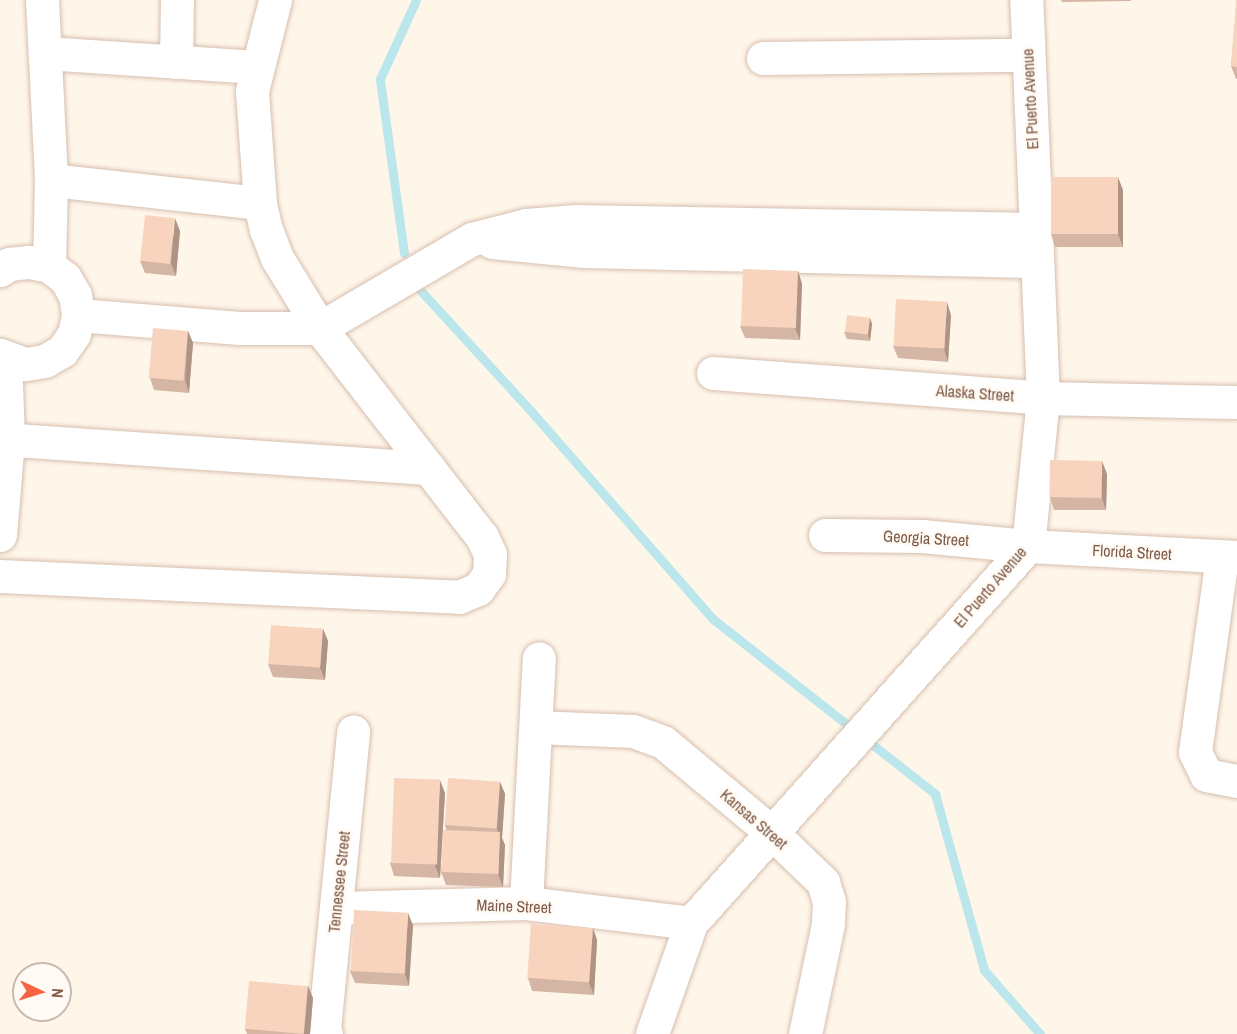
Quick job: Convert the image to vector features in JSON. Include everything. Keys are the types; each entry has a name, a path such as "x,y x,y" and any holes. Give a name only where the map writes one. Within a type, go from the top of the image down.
{"street":[{"path":"42,0 51,180 49,266"},
{"path":"176,63 177,0"},
{"path":"0,576 459,597 478,589 489,574 490,554 482,537 320,328 277,258 260,203 252,91 275,0"},
{"name":"El Puerto Avenue","path":"652,1034 691,923 770,831 1028,546 1042,398 1026,0"},
{"path":"45,53 257,67"},
{"path":"763,58 1027,56"},
{"path":"51,180 260,203"},
{"path":"78,315 239,328 320,328 472,239 526,225 576,221 1037,229"},
{"path":"472,239 584,251 1036,261"},
{"path":"0,270 9,264 29,262 49,266 65,278 75,295 78,315 74,334 62,351 45,361 25,364 3,357 4,439 0,536"},
{"name":"Alaska Street","path":"713,373 1042,398 1237,402"},
{"path":"4,439 429,468"},
{"name":"Georgia Street","path":"825,535 922,536 1028,546"},
{"name":"Florida Street","path":"1028,546 1230,557"},
{"path":"1230,557 1195,752 1206,775 1237,781"},
{"path":"526,903 539,658"},
{"name":"Kansas Street","path":"536,727 610,728 650,736 669,747 770,831 823,882 829,902 828,924 805,1034"},
{"name":"Tennessee Street","path":"326,1034 353,730"},
{"name":"Maine Street","path":"337,908 526,903 691,923"}],"building":[{"path":"1237,0 1237,67 1231,66"},
{"path":"1051,177 1118,177 1118,234 1051,234"},
{"path":"145,215 175,218 170,264 140,261"},
{"path":"743,269 798,271 796,328 741,326"},
{"path":"896,299 947,302 944,349 894,346"},
{"path":"847,315 870,318 868,335 845,332"},
{"path":"153,328 188,331 184,381 149,378"},
{"path":"1050,460 1102,461 1101,498 1049,497"},
{"path":"271,625 323,629 320,668 268,664"},
{"path":"394,778 440,780 437,865 391,863"},
{"path":"448,778 500,782 497,829 445,825"},
{"path":"443,830 500,832 498,874 442,872"},
{"path":"354,910 408,913 405,974 351,971"},
{"path":"531,924 593,928 589,982 527,978"},
{"path":"249,981 308,986 304,1034 245,1029"}],"waterway":[{"path":"404,253 380,79 416,0"},
{"path":"420,290 530,410 713,619 935,794 984,970 1040,1034"}]}
